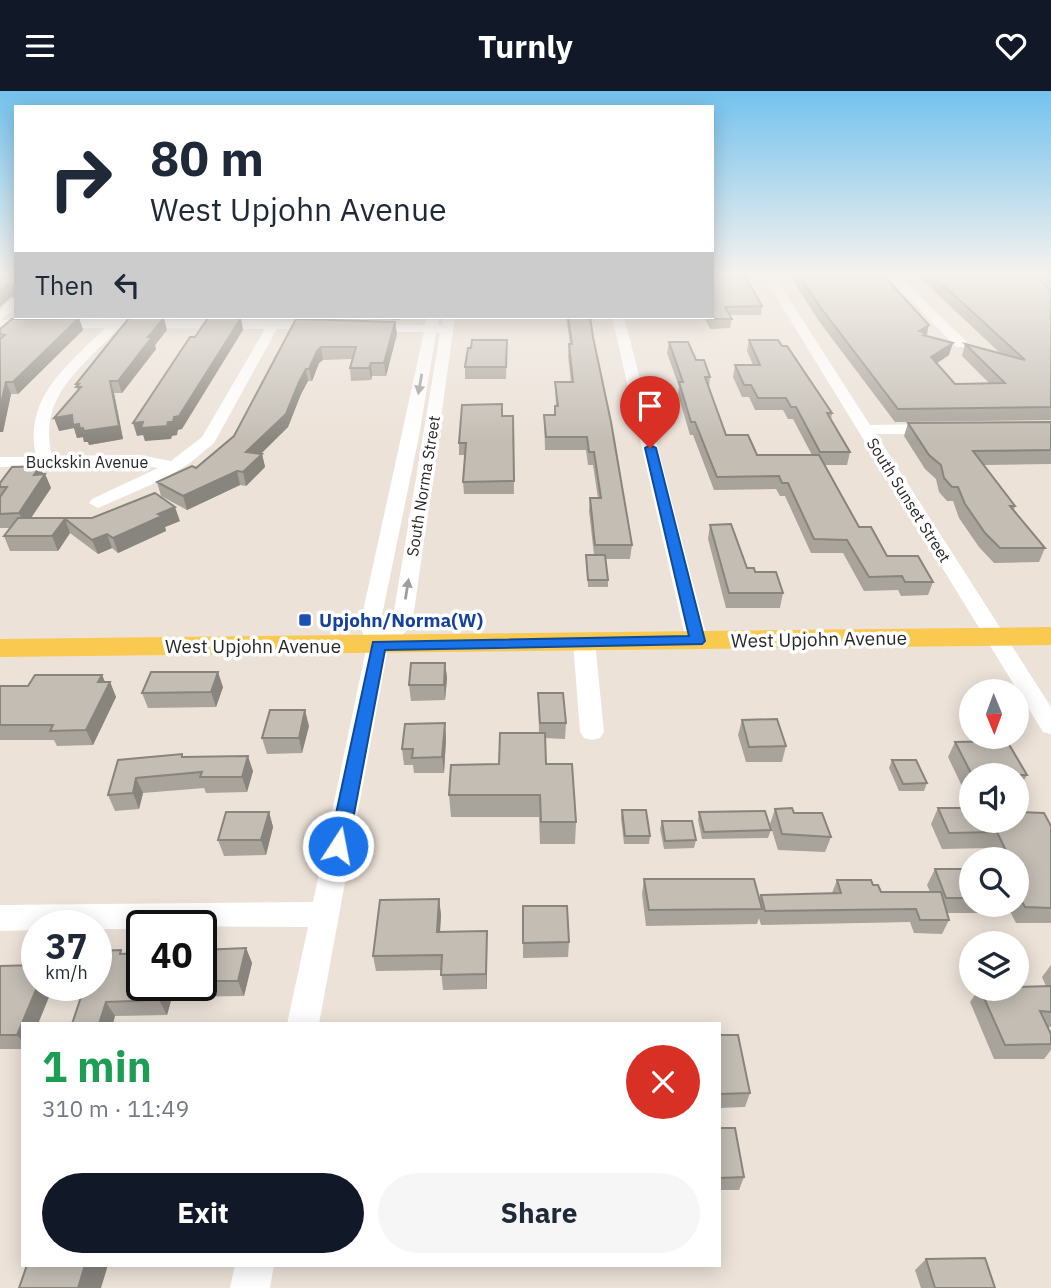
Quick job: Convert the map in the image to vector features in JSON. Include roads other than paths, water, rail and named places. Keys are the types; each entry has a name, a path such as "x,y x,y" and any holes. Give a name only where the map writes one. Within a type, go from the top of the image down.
{"main road":[{"name":"West Upjohn Avenue","path":"0,648 1051,636"}],"street":[{"path":"45,462 40,423 48,400 111,330"},
{"path":"98,503 195,453 208,440 270,330"},
{"name":"South Norma Street","path":"303,1022 378,645 370,625 411,436 438,330"},
{"name":"South Norma Street","path":"378,645 402,626 439,330"},
{"path":"621,330 697,641"},
{"name":"South Sunset Street","path":"802,330 1051,726"},
{"path":"947,330 961,344"},
{"path":"865,430 951,429"},
{"name":"Buckskin Avenue","path":"0,462 139,460 173,465"},
{"path":"584,642 592,732"},
{"path":"0,918 325,914"},
{"path":"250,1288 255,1267"}],"place":[{"name":"Upjohn/Norma(W)","path":"305,620"}]}
